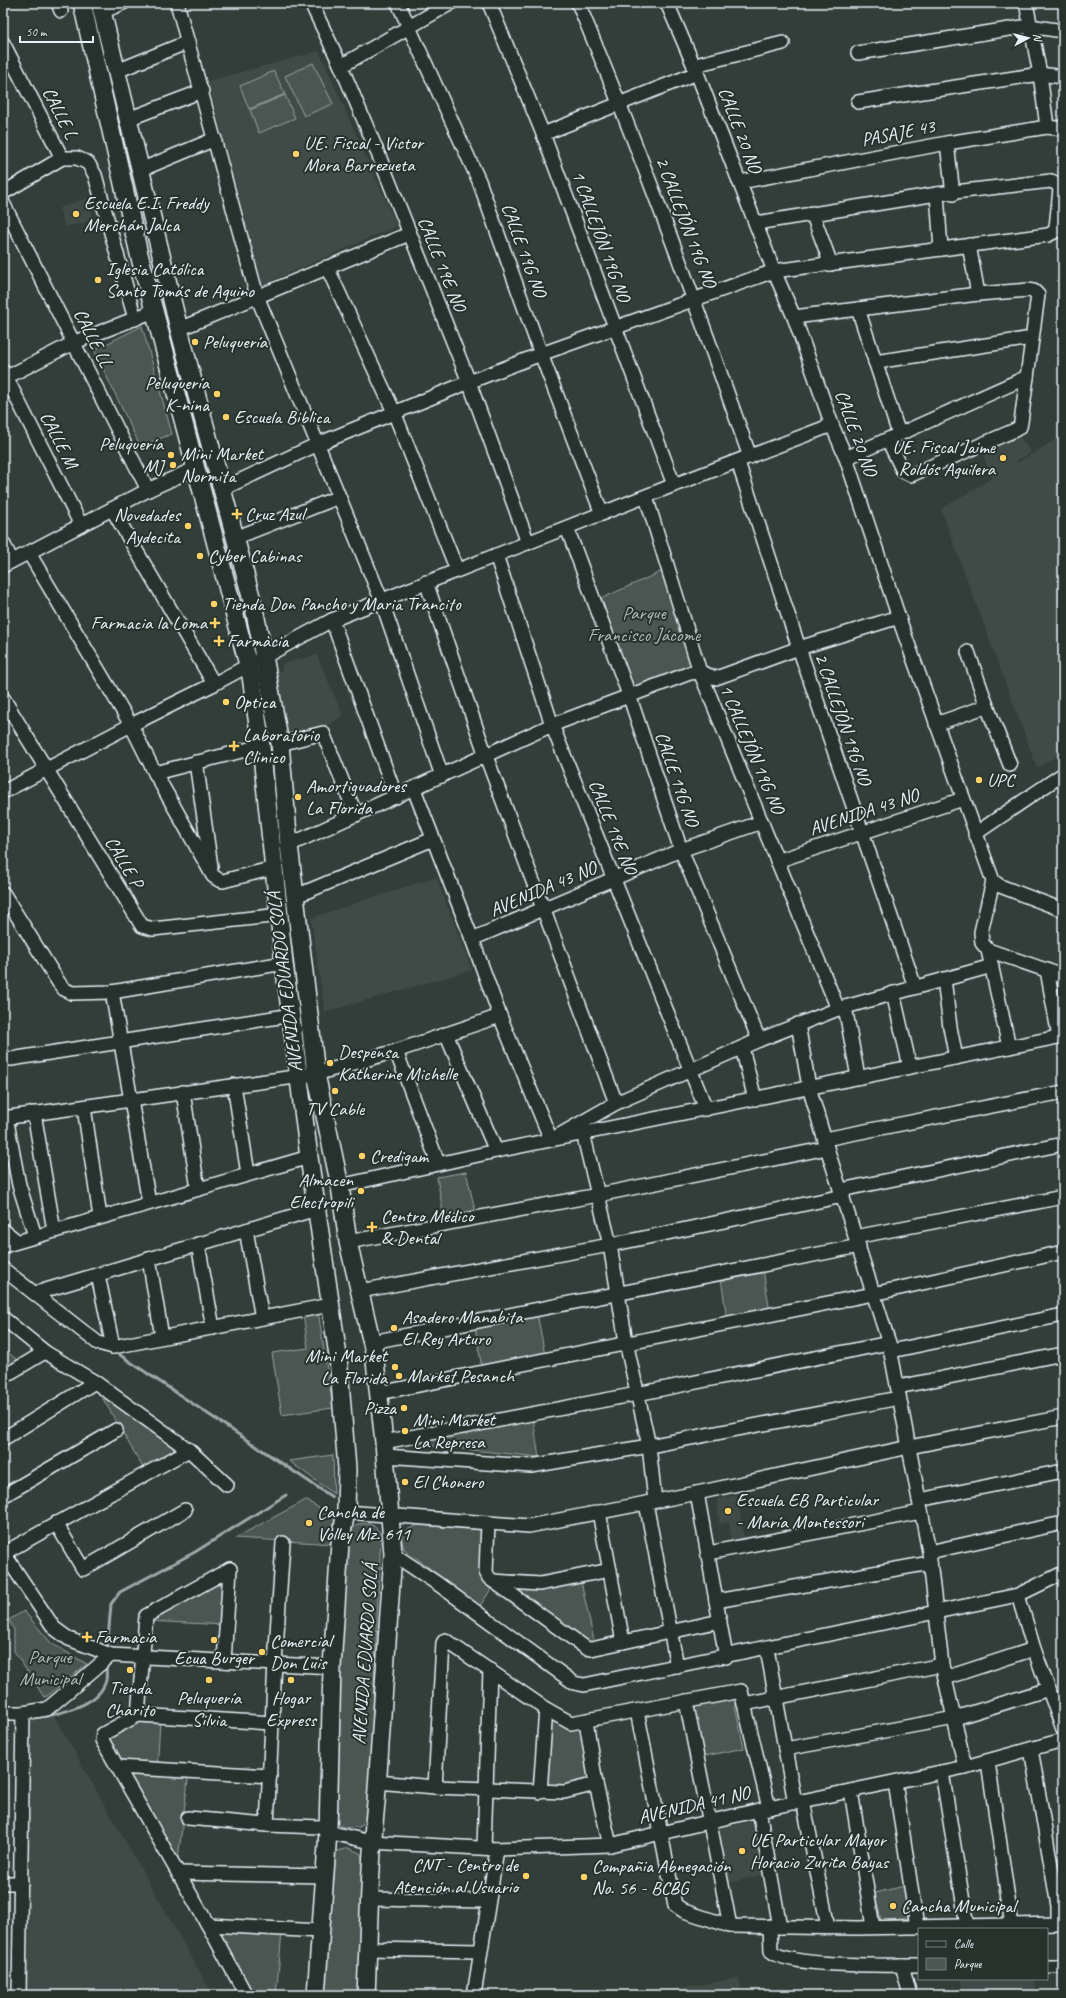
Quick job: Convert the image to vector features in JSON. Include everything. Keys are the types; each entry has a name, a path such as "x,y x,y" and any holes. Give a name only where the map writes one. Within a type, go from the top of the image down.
{"main road":[{"name":"AVENIDA EDUARDO SOLÁ","path":"82,3 139,254 249,664 261,746 284,963 292,1015 316,1209 338,1356 346,1454 346,1512 340,1543 332,1667 328,1832 316,1995"},
{"name":"AVENIDA EDUARDO SOLÁ","path":"101,8 179,329 253,604 264,656 280,744 289,845 316,1074 340,1186 348,1242 372,1342 384,1449 393,1554 377,1782 371,1842 366,1995"},
{"path":"139,254 159,247"}],"street":[{"path":"101,8 123,3"},
{"path":"177,3 202,90 257,296 381,599 442,776"},
{"name":"CALLE 19E NO","path":"311,3 341,66 379,156 469,382 528,543"},
{"name":"CALLE 19G NO","path":"398,3 479,181 541,354 602,514"},
{"path":"341,66 451,3"},
{"name":"1 CALLEJÓN 19G NO","path":"489,3 543,134 674,485"},
{"name":"2 CALLEJÓN 19G NO","path":"578,3 620,103 695,299 744,459 799,648 915,987"},
{"name":"CALLE 20 NO","path":"667,3 696,70 774,271 794,317 832,425 846,458 936,724 993,881"},
{"path":"1026,3 1029,26 1040,74 1047,127"},
{"path":"858,54 1029,26 1063,31"},
{"path":"117,71 188,42"},
{"name":"CALLE L","path":"3,43 62,158 77,158 83,160 88,163 95,175 135,319"},
{"path":"543,134 696,70 703,63 783,43"},
{"path":"858,102 1040,74 1063,77"},
{"path":"128,119 202,90"},
{"name":"PASAJE 43","path":"740,182 947,143 1047,127 1063,129"},
{"path":"140,170 215,139"},
{"path":"947,143 953,194"},
{"path":"3,193 62,158"},
{"path":"222,488 318,444 469,382 615,327 774,271 1048,235 1054,232 1056,228 1060,189 1057,184 1051,181 953,194 937,194 812,212 756,223"},
{"path":"937,194 941,249"},
{"name":"CALLE LL","path":"3,203 75,342 148,490"},
{"path":"812,212 831,264"},
{"path":"179,329 409,234"},
{"path":"969,245 978,294"},
{"path":"327,267 394,412 457,570"},
{"path":"794,317 858,309 978,294 1029,290 1034,291 1038,295 1020,427 911,475 903,472 874,362 858,309"},
{"path":"4,376 75,342 154,311"},
{"path":"874,362 1032,338"},
{"name":"CALLE M","path":"4,376 81,525"},
{"path":"846,458 1027,377"},
{"path":"3,792 131,725 214,684 332,620 381,599 832,425"},
{"path":"3,543 8,563 29,554 148,490 196,468"},
{"path":"235,538 339,497"},
{"name":"1 CALLEJÓN 19G NO","path":"646,497 700,672 777,861 841,1008 858,1077"},
{"path":"112,509 214,684"},
{"name":"CALLE 19G NO","path":"566,528 629,695 681,850 759,1040"},
{"path":"29,554 131,725 155,773 213,876 218,880 223,880 274,868"},
{"name":"CALLE 19E NO","path":"496,555 552,725 706,1109"},
{"path":"426,582 486,756 616,1103"},
{"path":"289,845 552,725 629,695 690,673 700,672 716,678 799,648 899,617"},
{"path":"332,620 396,797"},
{"path":"968,652 1010,765"},
{"name":"CALLE P","path":"3,698 142,926 153,929 280,915"},
{"path":"936,724 987,706"},
{"path":"280,744 323,733 356,815"},
{"path":"155,773 261,746"},
{"path":"196,762 213,876"},
{"path":"975,834 1063,774"},
{"path":"414,788 500,1016 551,1140"},
{"name":"AVENIDA 43 NO","path":"777,861 963,799"},
{"name":"AVENIDA 43 NO","path":"472,939 681,850 762,822"},
{"path":"296,896 434,839"},
{"path":"1009,1047 988,950 982,943 980,932 993,881 1000,886 1063,910"},
{"path":"3,892 64,989 72,993 112,992 284,963"},
{"path":"988,950 1063,976"},
{"path":"551,1140 616,1103 798,1024 841,1008 992,966"},
{"path":"340,1186 438,1163 1061,1036 1047,970"},
{"path":"944,979 950,1027 956,1058"},
{"path":"112,992 149,1203"},
{"path":"893,993 910,1067"},
{"path":"3,1058 11,1059 122,1043 292,1015"},
{"path":"35,1236 19,1185 4,1118 316,1074 396,1051 500,1016"},
{"path":"798,1024 809,1087 890,1347 929,1558 934,1613 942,1665 965,1767"},
{"path":"446,1034 496,1151"},
{"path":"742,1048 755,1099"},
{"path":"396,1051 438,1163"},
{"path":"234,1085 248,1174"},
{"path":"183,1092 198,1189"},
{"path":"348,1242 598,1195 1063,1092"},
{"path":"84,1107 100,1217"},
{"path":"34,1113 54,1231"},
{"path":"583,1133 610,1245 626,1342 649,1446 650,1502 670,1631 677,1666"},
{"path":"360,1291 610,1245 1063,1144"},
{"path":"3,1246 309,1156"},
{"path":"372,1342 619,1293 1063,1197"},
{"path":"36,1293 316,1209"},
{"path":"3,1230 17,1241"},
{"path":"246,1230 262,1318"},
{"path":"198,1244 213,1328"},
{"path":"378,1392 873,1294 1063,1252"},
{"path":"149,1259 162,1337"},
{"path":"3,1269 36,1293 98,1343 113,1347 330,1305"},
{"path":"98,1275 113,1347"},
{"path":"384,1449 637,1394 1063,1315"},
{"path":"3,1318 45,1352 95,1382 189,1450 227,1485"},
{"path":"3,1378 45,1352"},
{"path":"384,1449 531,1466 649,1446 898,1392 1063,1354"},
{"path":"3,1439 95,1382"},
{"path":"346,1512 529,1526 697,1493 909,1447 1063,1417"},
{"path":"3,1496 116,1430"},
{"path":"189,1450 3,1552 54,1628 69,1639 111,1655 332,1667"},
{"path":"708,1553 920,1506 1063,1471"},
{"path":"697,1493 726,1657"},
{"path":"56,1523 84,1569 185,1510"},
{"path":"599,1512 623,1642"},
{"path":"488,1522 486,1572 489,1578 582,1646 591,1649 720,1621"},
{"path":"716,1601 929,1558 1063,1523"},
{"path":"267,1825 283,1543"},
{"path":"393,1554 438,1584 574,1683 584,1685 767,1649 1018,1595 1063,1573"},
{"path":"138,1715 146,1616 230,1569 224,1661"},
{"path":"494,1581 540,1584 610,1570"},
{"path":"1018,1595 1034,1648 1049,1689 1059,1706 1063,1728"},
{"path":"435,1787 444,1640 447,1640 546,1709 569,1723 741,1691 764,1809 775,1926 771,1951 780,1956 791,1959 852,1965 918,1965"},
{"path":"945,1678 1034,1648"},
{"path":"767,1649 785,1748 828,1927"},
{"path":"3,1713 23,1713 47,1709 111,1655"},
{"path":"744,1704 942,1665"},
{"path":"484,1848 490,1670"},
{"path":"785,1748 955,1718 1049,1689"},
{"path":"686,1701 730,1926"},
{"path":"540,1792 546,1709"},
{"path":"637,1711 675,1905 684,1911 730,1926 873,1928 1058,1924 1060,1906 1031,1749"},
{"path":"19,1995 23,1713"},
{"path":"246,1995 101,1737 103,1734 138,1715 272,1723"},
{"path":"586,1721 596,1784 610,1845"},
{"name":"AVENIDA 41 NO","path":"188,1818 267,1825 320,1827 328,1832 371,1842 497,1849 610,1845 660,1832 764,1809 988,1762 1063,1740"},
{"path":"988,1762 1012,1926"},
{"path":"118,1767 270,1776"},
{"path":"942,1772 967,1926"},
{"path":"377,1782 435,1787 540,1792 569,1791 596,1784"},
{"path":"895,1782 917,1927"},
{"path":"851,1791 873,1928"},
{"path":"474,1995 497,1849"},
{"path":"179,1874 324,1876"},
{"path":"3,1883 21,1883"},
{"path":"370,1899 488,1901"},
{"path":"208,1925 320,1931"},
{"path":"368,1949 480,1950"},
{"path":"902,1965 910,1995"},
{"path":"1048,1967 1063,1968"}],"shaded area":[{"name":"UE. Fiscal - Victor Mora Barrezueta","path":"319,51 397,226 262,285 208,81"},
{"name":"Escuela E.I. Freddy Merchán Jalca","path":"87,198 94,220 65,227 59,208"},
{"path":"1063,435 1063,752 1037,768 941,509 992,478 983,455 1019,436 1031,452 1016,461 1017,463"},
{"path":"317,655 343,715 325,728 287,738 277,671 282,670 282,664"},
{"path":"436,877 472,970 325,1012 311,918"},
{"name":"Escuela EB Particular - María Montessori","path":"737,1495 744,1539 731,1541 729,1522 719,1524 717,1499"},
{"path":"30,1716 54,1716 213,1995 23,1995"},
{"name":"UE Particular Mayor Horacio Zurita Bayas","path":"759,1820 769,1873 726,1884 715,1829"},
{"path":"739,1978 742,1995 651,1995 651,1993"},
{"path":"962,1980 1035,1980 1036,1995 961,1995"}],"green space":[{"path":"313,63 333,104 304,116 285,76"},
{"path":"274,71 285,94 249,109 240,86"},
{"path":"285,95 295,118 259,133 250,110"},
{"path":"142,326 172,434 140,446 94,350"},
{"name":"Parque Francisco Jácome","path":"665,570 695,668 631,690 598,600"},
{"path":"466,1172 476,1214 444,1218 437,1177"},
{"path":"763,1270 770,1312 727,1320 721,1278"},
{"path":"318,1311 333,1408 282,1415 272,1353 308,1348 303,1313"},
{"path":"537,1313 545,1355 482,1369 475,1326"},
{"path":"3,1349 19,1361 3,1371"},
{"path":"95,1385 183,1450 145,1471"},
{"path":"533,1418 539,1457 405,1443"},
{"path":"333,1455 334,1494 289,1461"},
{"path":"306,1500 335,1518 334,1544 235,1538"},
{"path":"358,1524 371,1525 381,1534 368,1818 360,1827 344,1827 335,1822 332,1818 346,1535"},
{"path":"417,1525 483,1530 493,1586 480,1606 404,1549 401,1537 407,1530"},
{"path":"229,1572 226,1625 146,1621"},
{"path":"581,1581 594,1641 584,1645 506,1583 525,1585 532,1590"},
{"name":"Parque Municipal","path":"24,1611 51,1643 87,1664 44,1697 14,1651 14,1630 9,1620"},
{"path":"733,1696 744,1748 700,1757 690,1705"},
{"path":"548,1713 583,1724 593,1782 544,1788"},
{"path":"139,1719 160,1720 157,1772 189,1772 177,1867 103,1737"},
{"path":"348,1848 360,1853 365,1864 358,1995 321,1995 334,1852"},
{"name":"Cancha Municipal","path":"905,1886 911,1918 881,1921 875,1893"},
{"path":"211,1926 282,1932 276,1995 249,1995"}],"waterway":[{"path":"120,1355 332,1497"},
{"path":"107,1651 111,1604 120,1592 195,1552 286,1495"},
{"path":"52,1715 76,1708 98,1694 103,1688 106,1680 106,1664"}],"place":[{"name":"UE. Fiscal - Victor Mora Barrezueta","path":"296,154"},
{"name":"Escuela E.I. Freddy Merchán Jalca","path":"76,214"},
{"name":"Iglesia Católica Santo Tomás de Aquino","path":"98,280"},
{"name":"Peluquería","path":"195,342"},
{"name":"Peluquería K-nina","path":"217,394"},
{"name":"Escuela Biblica","path":"226,417"},
{"name":"Peluquería MJ","path":"171,455"},
{"name":"UE. Fiscal Jaime Roldós Aguilera","path":"1003,458"},
{"name":"Mini Market Normita","path":"173,465"},
{"name":"Cruz Azul","path":"237,514"},
{"name":"Novedades Aydecita","path":"188,526"},
{"name":"Cyber Cabinas","path":"200,556"},
{"name":"Tienda Don Pancho y Maria Trancito","path":"214,604"},
{"name":"Farmacia la Loma","path":"215,623"},
{"name":"Farmàcia","path":"219,641"},
{"name":"Optica","path":"226,702"},
{"name":"Laboratorio Clinico","path":"234,746"},
{"name":"UPC","path":"979,780"},
{"name":"Amortiguadores La Florida","path":"298,797"},
{"name":"Despensa Katherine Michelle","path":"330,1063"},
{"name":"TV Cable","path":"335,1091"},
{"name":"Credigam","path":"362,1156"},
{"name":"Almacen Electropili","path":"361,1191"},
{"name":"Centro Médico & Dental","path":"372,1227"},
{"name":"Asadero Manabita El Rey Arturo","path":"394,1328"},
{"name":"Mini Market La Florida","path":"395,1367"},
{"name":"Market Pesanch","path":"399,1376"},
{"name":"Pizza","path":"404,1408"},
{"name":"Mini Market La Represa","path":"405,1431"},
{"name":"El Chonero","path":"405,1482"},
{"name":"Escuela EB Particular - María Montessori","path":"728,1511"},
{"name":"Cancha de Volley Mz. 611","path":"309,1523"},
{"name":"Farmacia","path":"87,1637"},
{"name":"Ecua Burger","path":"214,1640"},
{"name":"Comercial Don Luis","path":"262,1652"},
{"name":"Tienda Charito","path":"130,1670"},
{"name":"Peluquería Silvia","path":"209,1680"},
{"name":"Hogar Express","path":"291,1680"},
{"name":"UE Particular Mayor Horacio Zurita Bayas","path":"742,1851"},
{"name":"CNT - Centro de Atención al Usuario","path":"526,1876"},
{"name":"Compañia Abnegación No. 56 - BCBG","path":"584,1877"},
{"name":"Cancha Municipal","path":"893,1906"}]}
